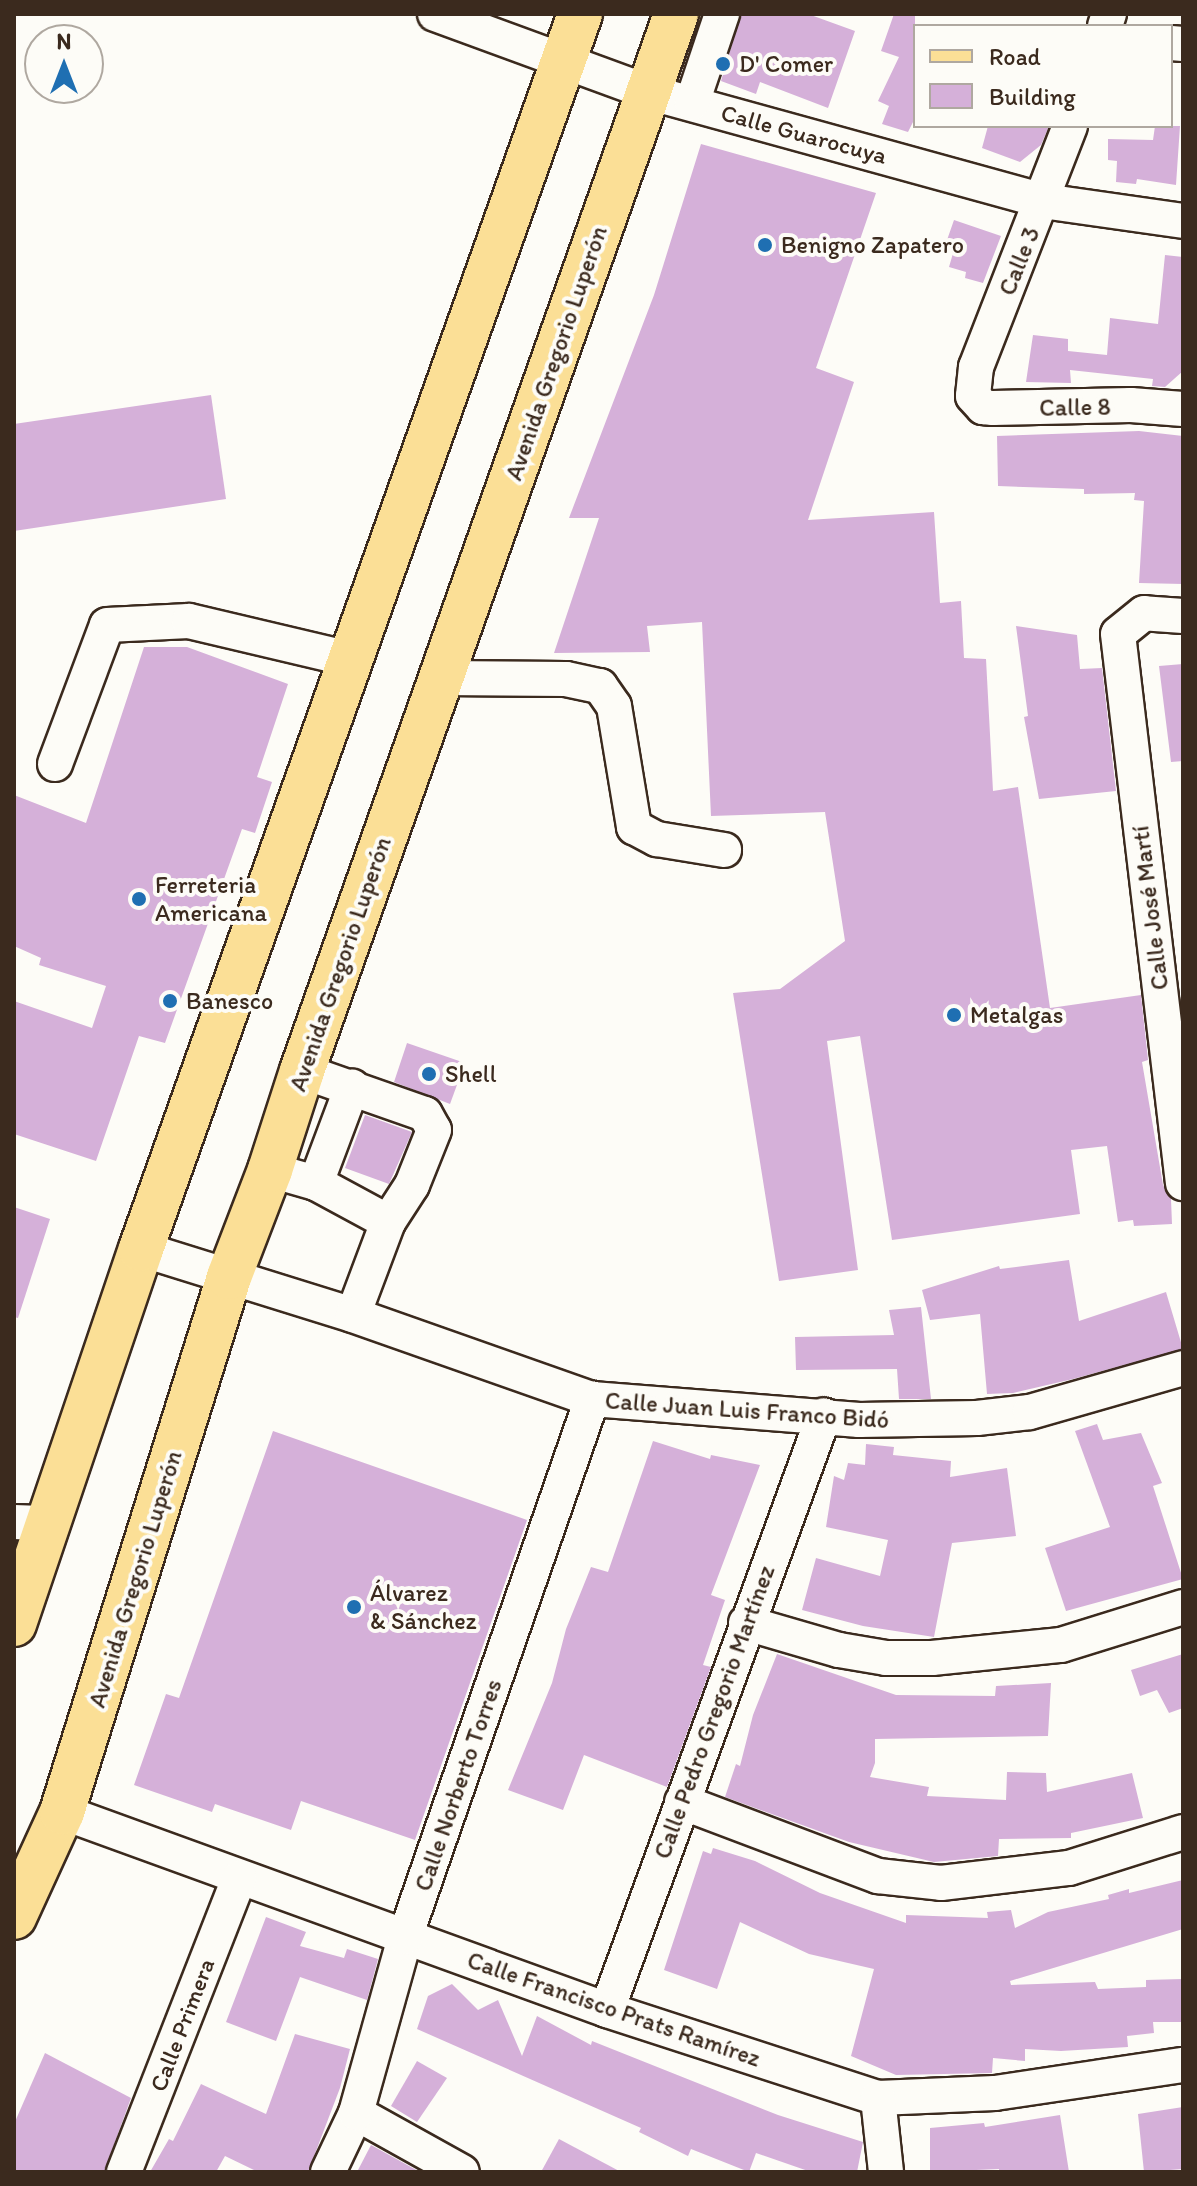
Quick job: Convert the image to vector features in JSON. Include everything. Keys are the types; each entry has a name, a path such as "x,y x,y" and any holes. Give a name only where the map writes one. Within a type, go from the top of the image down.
{"main road":[{"path":"14,1624 31,1522 141,1249 580,14"},
{"name":"Avenida Gregorio Luperón","path":"14,1917 62,1812 229,1277 270,1170 302,1071 676,14"}],"street":[{"name":"Calle Guarocuya","path":"435,14 648,92 1043,201 1183,221"},
{"path":"692,103 722,14"},
{"name":"Calle 3","path":"973,396 976,367 1069,128"},
{"name":"Calle 8","path":"973,396 983,407 993,408 1131,405 1183,409"},
{"name":"Calle José Martí","path":"1183,616 1144,613 1118,634 1183,1183"},
{"path":"55,764 107,625 189,621 350,659"},
{"path":"441,678 566,679 600,686 614,706 629,816 634,827 657,839 724,850"},
{"path":"302,1071 425,1114 434,1130 412,1185 388,1222 353,1315"},
{"path":"316,1183 352,1087"},
{"path":"270,1170 316,1183 388,1222"},
{"name":"Calle Juan Luis Franco Bidó","path":"141,1249 353,1315 592,1399 930,1420 1030,1412 1183,1368"},
{"name":"Calle Norberto Torres","path":"328,2172 356,2113 405,1937 592,1399"},
{"name":"Calle Pedro Gregorio Martínez","path":"607,2010 824,1415"},
{"path":"746,1623 839,1650 886,1658 932,1658 1061,1645 1183,1607"},
{"path":"682,1802 878,1876 941,1883 1069,1868 1183,1832"},
{"name":"Calle Francisco Prats Ramírez","path":"62,1812 607,2010 878,2098 995,2093 1183,2065"},
{"name":"Calle Primera","path":"124,2172 239,1878"},
{"path":"878,2098 886,2172"},
{"path":"356,2113 462,2172"}],"building":[{"path":"741,14 808,14 855,31 828,108 760,82 756,94 721,81"},
{"path":"894,14 915,14 913,122 908,132 882,124 889,106 878,101 899,57 881,51"},
{"path":"1180,126 1176,185 1137,179 1136,184 1116,182 1117,161 1108,160 1108,139 1153,140 1155,128"},
{"path":"987,128 1048,128 1041,145 1020,162 982,148"},
{"path":"701,144 876,193 816,368 854,382 808,520 934,512 940,603 961,601 964,658 986,659 993,791 1018,787 1050,1008 1141,995 1148,1060 1142,1062 1163,1185 1171,1199 1172,1224 1134,1226 1133,1220 1118,1222 1107,1146 1071,1150 1080,1214 892,1240 860,1036 827,1041 858,1270 779,1281 733,993 780,989 845,941 825,812 711,816 702,622 647,626 650,652 554,653 599,518 569,518 654,295"},
{"path":"954,220 1001,236 983,283 965,278 966,272 949,267 956,243 947,240"},
{"path":"1165,255 1183,257 1183,371 1165,387 1152,386 1153,379 1070,370 1071,383 1026,382 1033,335 1068,339 1068,351 1107,355 1110,318 1158,324"},
{"path":"211,395 226,499 14,531 14,424"},
{"path":"1139,431 1183,436 1183,584 1139,583 1144,501 1134,500 1135,493 1084,494 1084,489 998,486 997,436"},
{"path":"1016,626 1077,635 1080,669 1102,668 1116,791 1039,799 1024,717 1028,716"},
{"name":"Ferreteria Americana","path":"144,647 187,647 288,684 257,777 272,782 255,833 242,829 165,1043 139,1036 96,1161 14,1134 14,1001 92,1028 106,986 39,965 41,958 14,946 14,795 86,823"},
{"path":"1183,664 1183,761 1171,762 1159,666"},
{"name":"Shell","path":"407,1043 465,1063 450,1104 394,1082"},
{"path":"365,1115 412,1132 389,1184 345,1168"},
{"path":"14,1207 50,1219 18,1318 14,1317"},
{"path":"1069,1260 1079,1321 1166,1292 1183,1349 1013,1393 987,1394 980,1314 930,1320 922,1290 999,1266 1000,1269"},
{"path":"921,1307 931,1399 899,1399 897,1369 796,1370 795,1337 894,1335 889,1310"},
{"path":"1097,1424 1103,1440 1141,1433 1162,1483 1153,1486 1183,1579 1066,1611 1045,1548 1110,1527 1075,1431"},
{"name":"Álvarez & Sánchez","path":"273,1431 527,1520 415,1840 301,1801 291,1830 215,1804 212,1812 134,1785 166,1694 179,1698"},
{"path":"653,1441 710,1459 711,1455 760,1465 711,1595 725,1600 703,1665 711,1667 667,1787 584,1755 563,1810 508,1790 552,1683 566,1629 591,1567 608,1572"},
{"path":"866,1444 894,1447 893,1455 951,1461 950,1477 1007,1468 1016,1536 952,1543 934,1637 863,1626 802,1610 816,1558 880,1576 888,1540 826,1527 834,1476 844,1480 848,1463 865,1465"},
{"path":"777,1654 896,1695 995,1696 996,1686 1051,1683 1048,1736 875,1739 875,1763 870,1777 929,1787 927,1796 1006,1800 1007,1772 1046,1773 1047,1792 1132,1773 1143,1818 1071,1833 1071,1838 999,1839 998,1856 934,1862 849,1842 725,1797 736,1764 740,1766 753,1715"},
{"path":"1183,1654 1183,1708 1169,1713 1157,1690 1140,1696 1131,1670"},
{"path":"713,1848 755,1861 820,1893 906,1923 906,1915 988,1918 987,1912 1011,1910 1015,1928 1048,1912 1109,1899 1108,1895 1129,1889 1129,1893 1183,1880 1183,1929 1010,1981 1011,1985 1095,1982 1098,1989 1146,1987 1146,1980 1183,1979 1183,2022 1153,2022 1154,2033 1127,2036 1128,2047 1061,2051 1025,2049 1025,2061 993,2058 992,2073 896,2075 851,2056 874,1969 809,1954 740,1922 717,1989 664,1970 703,1851 711,1854"},
{"path":"266,1917 306,1932 300,1946 344,1958 347,1949 378,1959 367,2000 300,1977 276,2041 226,2022"},
{"path":"452,1984 478,2010 498,2000 522,2056 537,2016 591,2045 592,2041 778,2115 863,2142 857,2172 811,2172 756,2153 749,2172 691,2149 688,2156 639,2132 641,2128 417,2029 428,1996"},
{"path":"295,2034 350,2049 340,2088 308,2172 258,2172 225,2156 216,2172 150,2172 169,2139 173,2141 201,2084 266,2114"},
{"path":"45,2053 131,2098 104,2172 14,2172 14,2124"},
{"path":"417,2061 447,2078 417,2122 391,2106"},
{"path":"1183,2107 1183,2169 1144,2172 1138,2114"},
{"path":"1060,2115 1069,2172 999,2172 999,2169 930,2172 930,2128 984,2123 985,2127"},
{"path":"559,2139 621,2172 541,2172"},
{"path":"371,2145 420,2172 357,2172"}],"place":[{"name":"D' Comer","path":"723,64"},
{"name":"Benigno Zapatero","path":"765,245"},
{"name":"Ferreteria Americana","path":"139,899"},
{"name":"Banesco","path":"170,1001"},
{"name":"Metalgas","path":"954,1015"},
{"name":"Shell","path":"429,1074"},
{"name":"Álvarez & Sánchez","path":"354,1607"}]}
